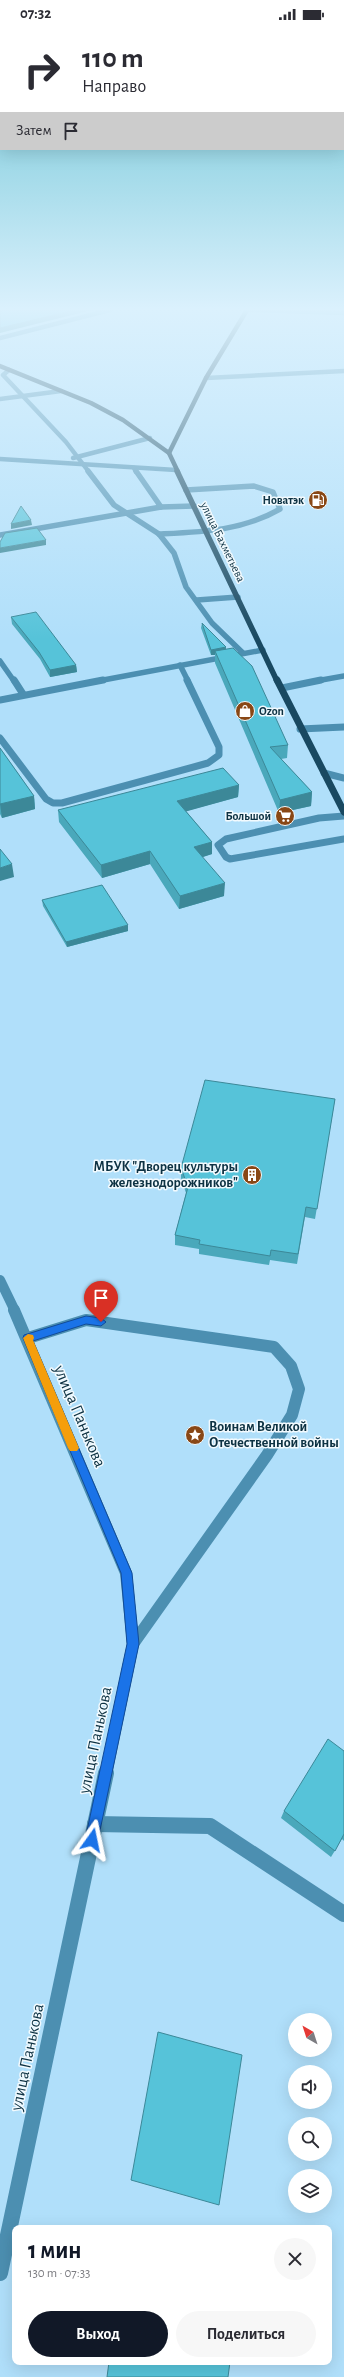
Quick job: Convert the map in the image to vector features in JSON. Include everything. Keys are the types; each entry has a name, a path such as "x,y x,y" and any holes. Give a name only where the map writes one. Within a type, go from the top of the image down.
{"main road":[{"name":"улица Бахметьева","path":"122,420 169,453 282,688 300,729 344,812"},
{"path":"169,453 185,420"}],"street":[{"path":"45,420 78,457 114,505 124,513 159,534 174,553 181,576 212,623 243,653"},
{"path":"51,462 78,457 150,438"},
{"path":"0,459 85,466 176,470"},
{"path":"134,468 161,507"},
{"path":"159,534 229,530 267,518 280,509 273,492 254,486 186,490"},
{"path":"0,535 161,507 194,506"},
{"path":"197,600 238,597"},
{"path":"0,700 24,694 263,650"},
{"path":"0,662 24,694"},
{"path":"0,738 46,799 53,803 62,803 208,763 219,755 219,747 180,665"},
{"path":"282,688 344,676"},
{"path":"300,729 344,727"},
{"path":"324,773 344,778"},
{"path":"344,816 319,818 226,839 218,845 226,857 230,860 344,839"},
{"name":"улица Панькова","path":"0,1280 28,1338 126,1573 133,1644 0,2273"},
{"path":"28,1338 86,1320 274,1347 291,1366 298,1389 292,1415 267,1455 133,1644"},
{"path":"95,1824 210,1826 344,1914"}],"building":[{"path":"21,506 31,520 11,524"},
{"path":"37,528 46,540 0,548 0,542 5,533"},
{"path":"36,612 76,665 50,670 39,652 11,617"},
{"path":"202,623 226,647 211,650"},
{"path":"233,648 252,666 288,745 270,747 312,792 280,800 215,651"},
{"path":"0,748 34,796 0,804"},
{"path":"223,768 239,785 177,801 212,842 194,847 225,883 180,896 150,851 101,865 58,810"},
{"path":"0,849 12,864 0,868"},
{"path":"102,885 128,925 66,942 42,900"},
{"name":"МБУК \"Дворец культуры железнодорожников\"","path":"205,1080 335,1099 317,1209 306,1207 298,1254 271,1250 270,1256 199,1244 200,1240 175,1235 188,1187 181,1168"},
{"path":"328,1739 344,1751 344,1834 335,1851 284,1811"},
{"path":"158,2032 242,2055 219,2205 131,2180"},
{"path":"109,2365 230,2365 228,2377 107,2377"}],"slow traffic":[{"path":"29,1338 74,1448"}],"place":[{"name":"Новатэк","path":"318,500"},
{"name":"Ozon","path":"245,711"},
{"name":"Большой","path":"285,816"},
{"name":"МБУК \"Дворец культуры железнодорожников\"","path":"252,1175"},
{"name":"Воинам Великой Отечественной войны","path":"195,1435"}],"route":[{"path":"92,1840 133,1644 126,1573 28,1338 86,1320 101,1322"}]}
